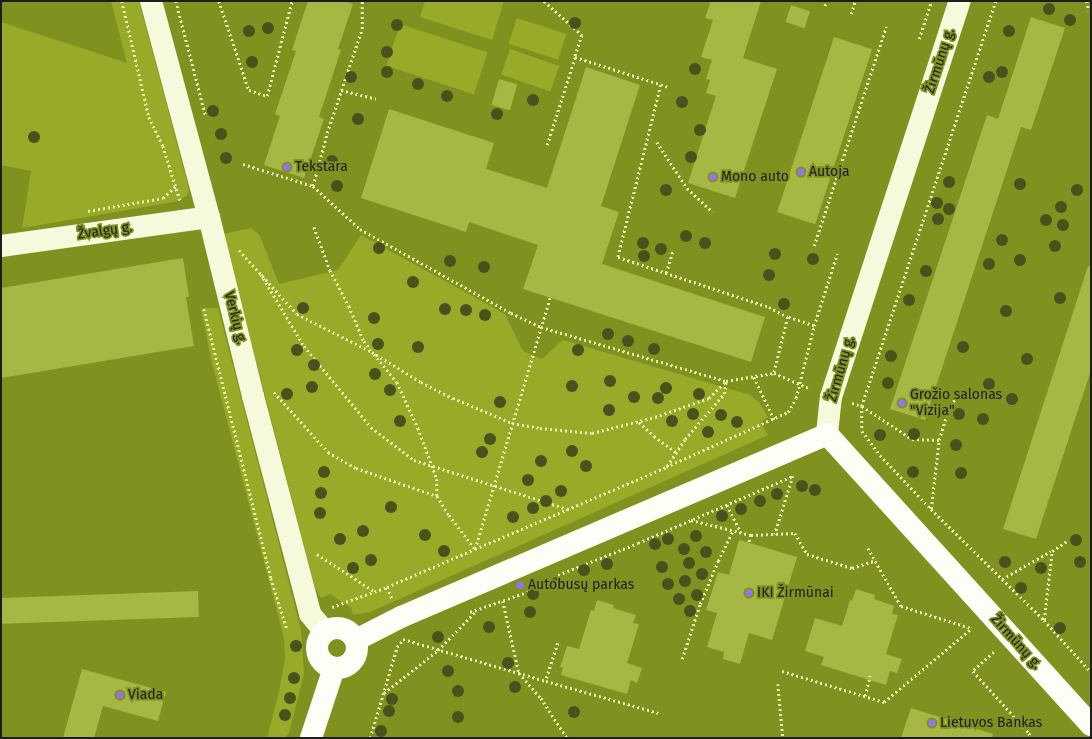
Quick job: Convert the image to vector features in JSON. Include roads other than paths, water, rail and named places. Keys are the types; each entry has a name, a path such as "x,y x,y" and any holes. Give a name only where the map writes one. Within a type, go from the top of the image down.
{"main road":[{"name":"Verkių g.","path":"151,1 209,217 253,396 310,614 326,632"},
{"name":"Žirmūnų g.","path":"960,1 830,397 827,434 1091,724"},
{"name":"Žvalgų g.","path":"1,246 209,217"},
{"path":"356,640 401,617 827,434"},
{"path":"332,629 346,630 356,640 357,654 348,666 334,668 327,666 318,656 317,643 326,632 332,629"},
{"path":"311,738 334,668"}],"place":[{"name":"Tekstara","path":"287,167"},
{"name":"Autoja","path":"801,172"},
{"name":"Mono auto","path":"713,177"},
{"name":"Grožio salonas \"Vizija\"","path":"902,403"},
{"name":"Autobusų parkas","path":"520,585"},
{"name":"IKI Žirmūnai","path":"749,593"},
{"name":"Viada","path":"120,695"},
{"name":"Lietuvos Bankas","path":"932,723"}]}
